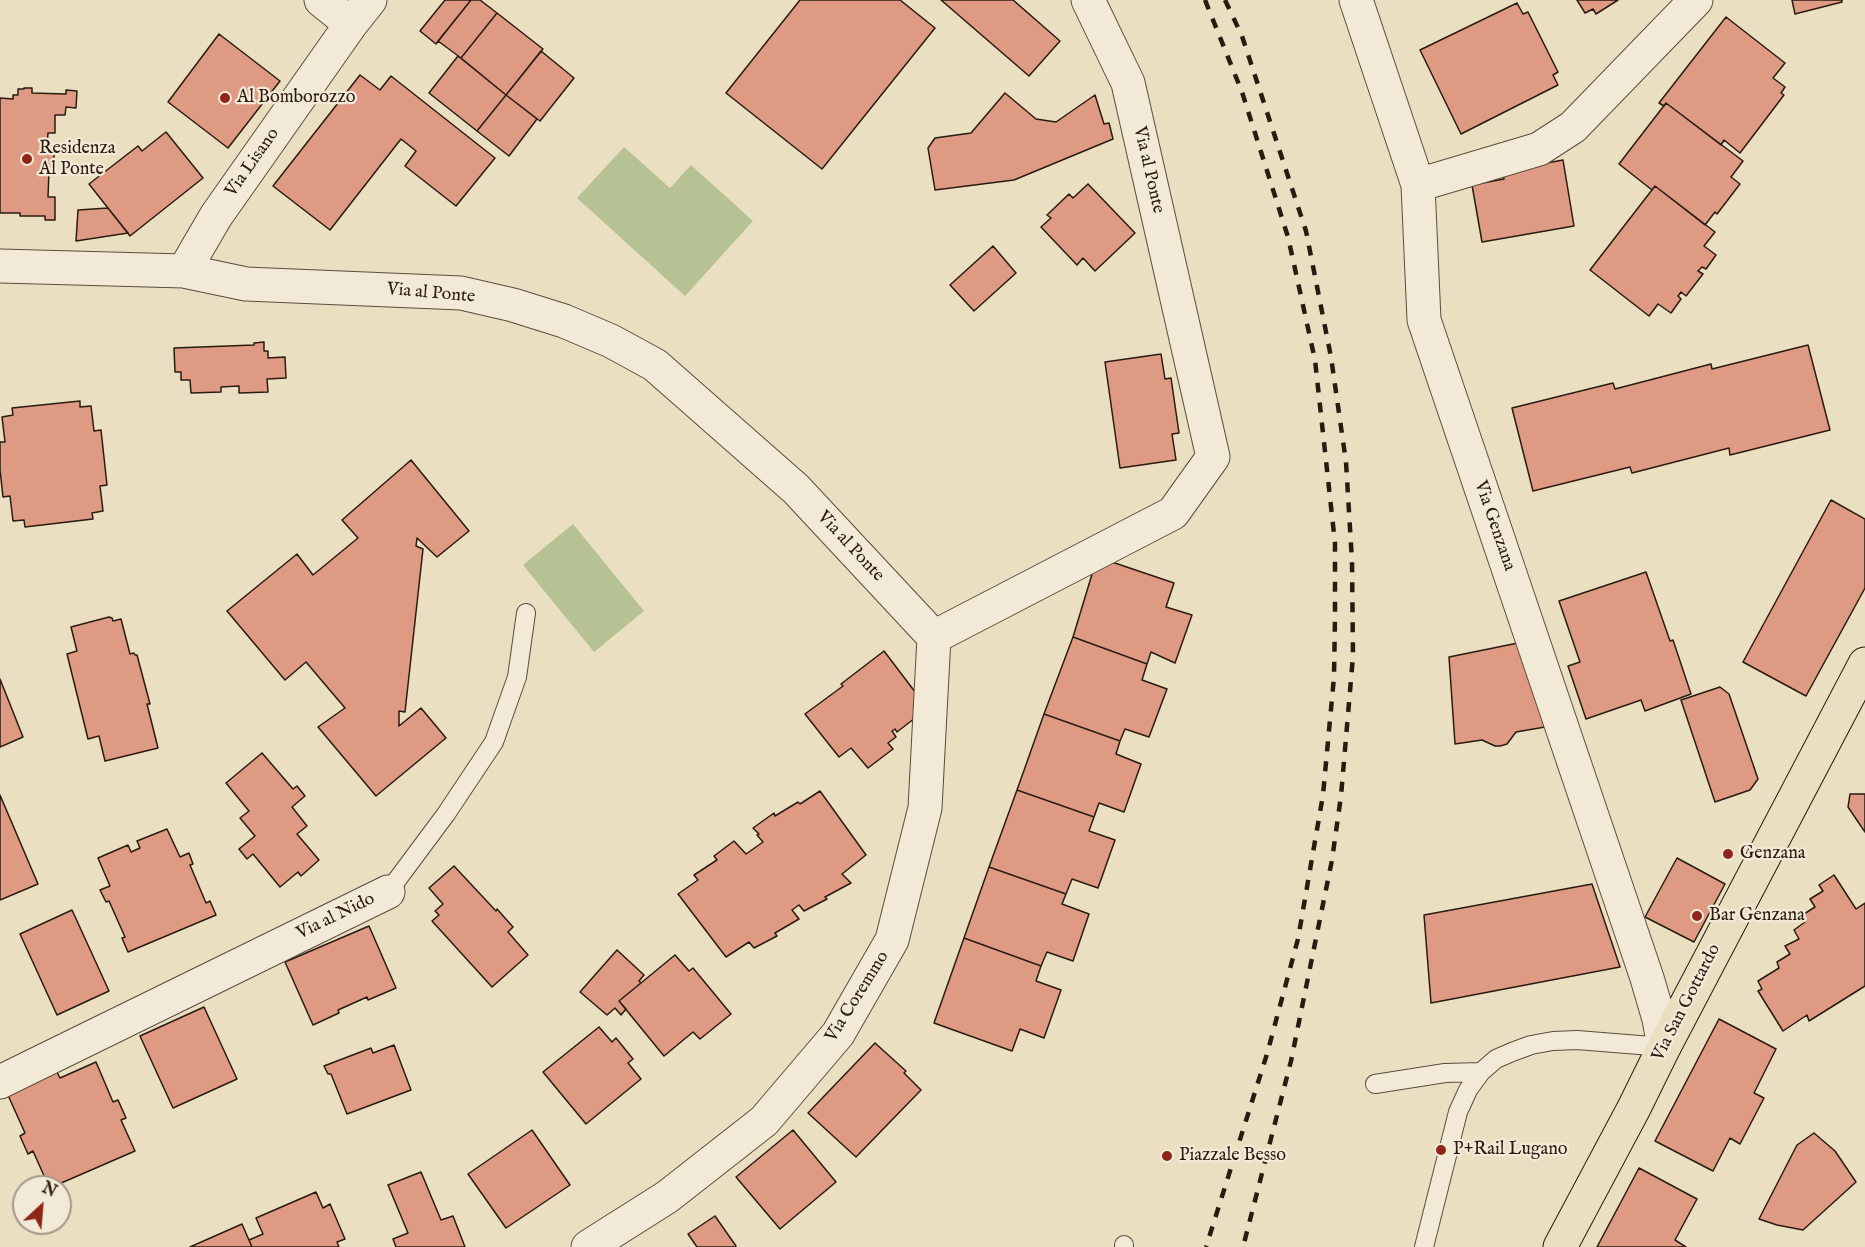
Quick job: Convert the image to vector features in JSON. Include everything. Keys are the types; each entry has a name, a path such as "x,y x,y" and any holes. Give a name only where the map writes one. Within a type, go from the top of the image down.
{"main road":[{"name":"Via San Gottardo","path":"1560,1247 1865,664"}],"street":[{"path":"321,0 361,12"},
{"name":"Via al Ponte","path":"0,266 184,272 246,284 461,293 513,305 564,321 611,341 655,365 796,489 934,637 1173,513 1213,457 1128,83 1088,0"},
{"name":"Via Genzana","path":"1356,0 1418,185 1424,320 1643,966 1659,1019 1664,1047"},
{"path":"1418,185 1539,149 1573,128 1696,0"},
{"name":"Via Lisano","path":"184,272 216,216 361,12"},
{"name":"Via Coremmo","path":"588,1247 667,1197 764,1121 838,1034 892,940 925,808 934,637"},
{"name":"Via al Nido","path":"0,1082 388,892"}],"lane":[{"name":"Via al Nido","path":"388,892 446,814 494,742 517,677 526,613"},
{"path":"1424,1247 1458,1112 1468,1090 1481,1072 1496,1059 1531,1045 1553,1041 1577,1040 1664,1047"},
{"path":"1375,1084 1445,1073 1481,1072"}],"green space":[{"path":"624,147 670,188 691,165 753,221 685,296 577,198"},
{"path":"573,524 644,611 594,652 523,565"}],"building":[{"path":"445,0 471,0 436,44 420,31"},
{"path":"471,0 480,0 497,13 461,58 438,41"},
{"path":"800,0 900,0 935,28 822,169 726,93"},
{"path":"941,0 1013,0 1060,41 1029,76"},
{"path":"1577,0 1618,0 1596,14 1593,9 1585,13"},
{"path":"1792,0 1842,0 1842,2 1795,14"},
{"path":"1517,3 1523,14 1528,12 1558,72 1553,75 1558,85 1461,134 1420,50"},
{"path":"497,13 543,49 506,95 461,58"},
{"path":"1726,17 1785,63 1773,78 1785,87 1781,93 1784,95 1740,153 1724,140 1721,145 1666,103 1664,106 1659,103"},
{"path":"219,34 280,81 228,148 168,102"},
{"path":"541,51 574,78 540,121 506,95"},
{"path":"458,56 506,95 477,131 429,93"},
{"path":"360,75 380,90 391,76 495,158 456,206 405,166 416,151 401,139 330,230 273,186"},
{"name":"Residenza Al Ponte","path":"32,88 32,93 66,94 66,90 77,91 76,108 66,107 65,115 55,115 55,133 48,133 47,146 54,146 54,171 49,171 48,197 55,197 55,220 45,220 45,216 0,213 0,98 13,99 13,95 18,95 18,89"},
{"path":"1005,93 1036,119 1056,122 1095,95 1104,124 1109,123 1113,139 1014,180 935,190 928,148 935,138 971,133"},
{"path":"506,95 537,119 509,156 477,131"},
{"path":"1666,103 1743,161 1731,177 1740,184 1717,214 1715,212 1705,225 1655,186 1652,190 1619,164"},
{"path":"166,132 203,178 130,236 89,184 138,146 142,151"},
{"path":"1563,160 1574,226 1482,242 1472,185 1504,179 1503,171"},
{"path":"1088,184 1135,233 1095,271 1083,258 1077,265 1041,227 1051,218 1047,215 1069,194 1073,198"},
{"path":"1655,186 1715,232 1704,246 1716,255 1706,269 1702,267 1698,271 1703,274 1686,296 1681,292 1678,296 1681,299 1671,313 1658,304 1649,316 1590,270"},
{"path":"108,208 128,233 76,241 78,210"},
{"path":"993,246 1016,273 974,311 950,285"},
{"path":"264,342 264,351 268,351 268,358 285,357 286,378 267,379 268,392 239,393 239,386 221,387 221,392 191,393 190,380 181,380 181,372 175,372 174,348 254,345 254,343"},
{"path":"1808,345 1830,430 1730,455 1729,448 1632,473 1630,467 1533,491 1512,408 1613,383 1615,389 1711,364 1712,369"},
{"path":"1161,354 1165,379 1171,378 1179,433 1172,434 1176,460 1120,468 1105,362"},
{"path":"80,401 80,407 91,406 94,431 101,430 107,485 100,486 103,511 92,513 93,519 25,527 24,520 13,521 10,496 3,497 0,442 5,442 2,417 13,415 12,408"},
{"path":"411,460 469,531 437,557 417,538 416,546 423,549 405,712 399,711 399,726 421,708 446,738 376,796 318,727 345,708 306,662 285,680 227,611 297,554 313,575 358,538 342,520"},
{"path":"1831,500 1865,519 1865,588 1806,696 1743,662"},
{"path":"1103,559 1174,583 1166,607 1192,615 1175,663 1151,652 1147,664 1073,637 1096,561"},
{"path":"1646,572 1691,694 1645,711 1641,700 1586,719 1568,666 1580,662 1559,601"},
{"path":"109,617 113,621 121,619 130,654 137,655 150,704 147,704 158,748 105,761 99,736 88,739 67,654 77,651 71,627"},
{"path":"1073,637 1147,664 1142,680 1167,689 1149,737 1125,729 1120,741 1044,714"},
{"path":"1518,643 1545,727 1516,732 1507,744 1500,746 1482,740 1455,744 1449,657"},
{"path":"884,651 925,705 924,711 897,732 895,729 892,731 896,737 888,743 893,749 868,768 851,748 839,757 805,714 843,686 841,684"},
{"path":"0,679 23,737 0,747"},
{"path":"1720,687 1729,694 1758,779 1750,790 1715,802 1681,700"},
{"path":"1044,714 1120,741 1116,754 1141,764 1124,812 1099,803 1094,817 1017,790"},
{"path":"262,753 293,789 297,786 305,796 292,807 307,826 297,834 319,860 301,876 298,872 280,887 253,854 247,859 239,849 255,836 240,818 249,811 226,783"},
{"path":"1017,790 1094,817 1089,831 1115,840 1098,888 1072,879 1066,894 989,867"},
{"path":"820,791 866,855 842,874 851,883 804,911 799,905 792,910 799,919 775,933 777,936 754,948 749,942 726,957 678,894 698,880 694,875 717,860 714,856 734,841 746,854 763,842 753,828 774,813 775,816"},
{"path":"1850,794 1865,794 1865,832 1848,807"},
{"path":"0,795 38,884 0,900"},
{"path":"167,829 180,857 189,853 193,864 190,865 206,903 210,901 216,915 128,952 122,938 125,937 109,901 106,902 100,890 110,886 98,858 128,845 131,852 140,848 137,841"},
{"path":"1677,858 1725,884 1694,942 1645,917"},
{"path":"454,866 513,927 508,932 528,955 492,987 432,921 439,915 435,911 443,904 429,888"},
{"path":"989,867 1066,894 1062,904 1089,914 1073,961 1047,952 1041,966 964,938"},
{"path":"1834,875 1856,909 1865,903 1865,986 1809,1021 1807,1015 1783,1031 1758,991 1762,989 1758,981 1779,968 1777,962 1790,954 1785,946 1799,939 1794,930 1805,922 1801,916 1815,907 1810,899 1823,891 1819,885"},
{"path":"1592,884 1620,967 1431,1003 1424,915"},
{"path":"72,910 109,991 57,1015 20,934"},
{"path":"369,926 396,988 368,1000 367,997 338,1010 339,1013 313,1025 285,962"},
{"path":"964,938 1041,966 1036,981 1061,990 1044,1038 1020,1029 1012,1051 934,1023"},
{"path":"617,950 644,975 639,981 641,983 619,1001 626,1009 621,1015 615,1008 607,1015 580,992"},
{"path":"675,955 689,971 693,968 731,1014 700,1039 693,1032 664,1056 619,1001"},
{"path":"204,1007 237,1079 173,1108 140,1036"},
{"path":"1719,1019 1776,1049 1754,1093 1764,1098 1740,1144 1730,1138 1713,1171 1655,1141"},
{"path":"599,1027 612,1042 616,1038 633,1059 628,1063 641,1079 586,1124 543,1072"},
{"path":"875,1043 906,1071 904,1073 921,1090 856,1157 808,1113"},
{"path":"394,1045 411,1090 347,1114 331,1074 328,1074 324,1066 371,1048 373,1053"},
{"path":"96,1062 113,1102 118,1100 126,1118 121,1120 135,1151 72,1178 72,1175 44,1175 33,1151 28,1154 20,1136 25,1133 7,1093 57,1072 60,1078"},
{"path":"532,1130 570,1185 506,1228 468,1174"},
{"path":"793,1130 836,1182 780,1229 736,1177"},
{"path":"1814,1133 1835,1151 1856,1182 1803,1230 1759,1219 1797,1145"},
{"path":"1639,1168 1697,1199 1675,1240 1686,1247 1597,1247"},
{"path":"421,1172 441,1220 453,1216 465,1247 396,1247 393,1239 408,1233 388,1185"},
{"path":"316,1192 323,1208 330,1204 345,1239 337,1242 339,1247 252,1247 249,1240 263,1234 256,1218"},
{"path":"715,1216 735,1247 697,1247 688,1234"},
{"path":"242,1224 252,1247 190,1247"}],"railway":[{"path":"1205,0 1242,92 1288,237 1315,360 1335,543 1334,677 1323,795 1298,939 1267,1054 1206,1247"},
{"path":"1225,0 1242,36 1306,231 1331,357 1346,462 1352,561 1353,656 1341,796 1332,860 1291,1061 1243,1247"}],"place":[{"name":"Al Bomborozzo","path":"225,98"},
{"name":"Residenza Al Ponte","path":"27,159"},
{"name":"Genzana","path":"1728,854"},
{"name":"Bar Genzana","path":"1697,916"},
{"name":"P+Rail Lugano","path":"1441,1150"},
{"name":"Piazzale Besso","path":"1167,1156"}]}
